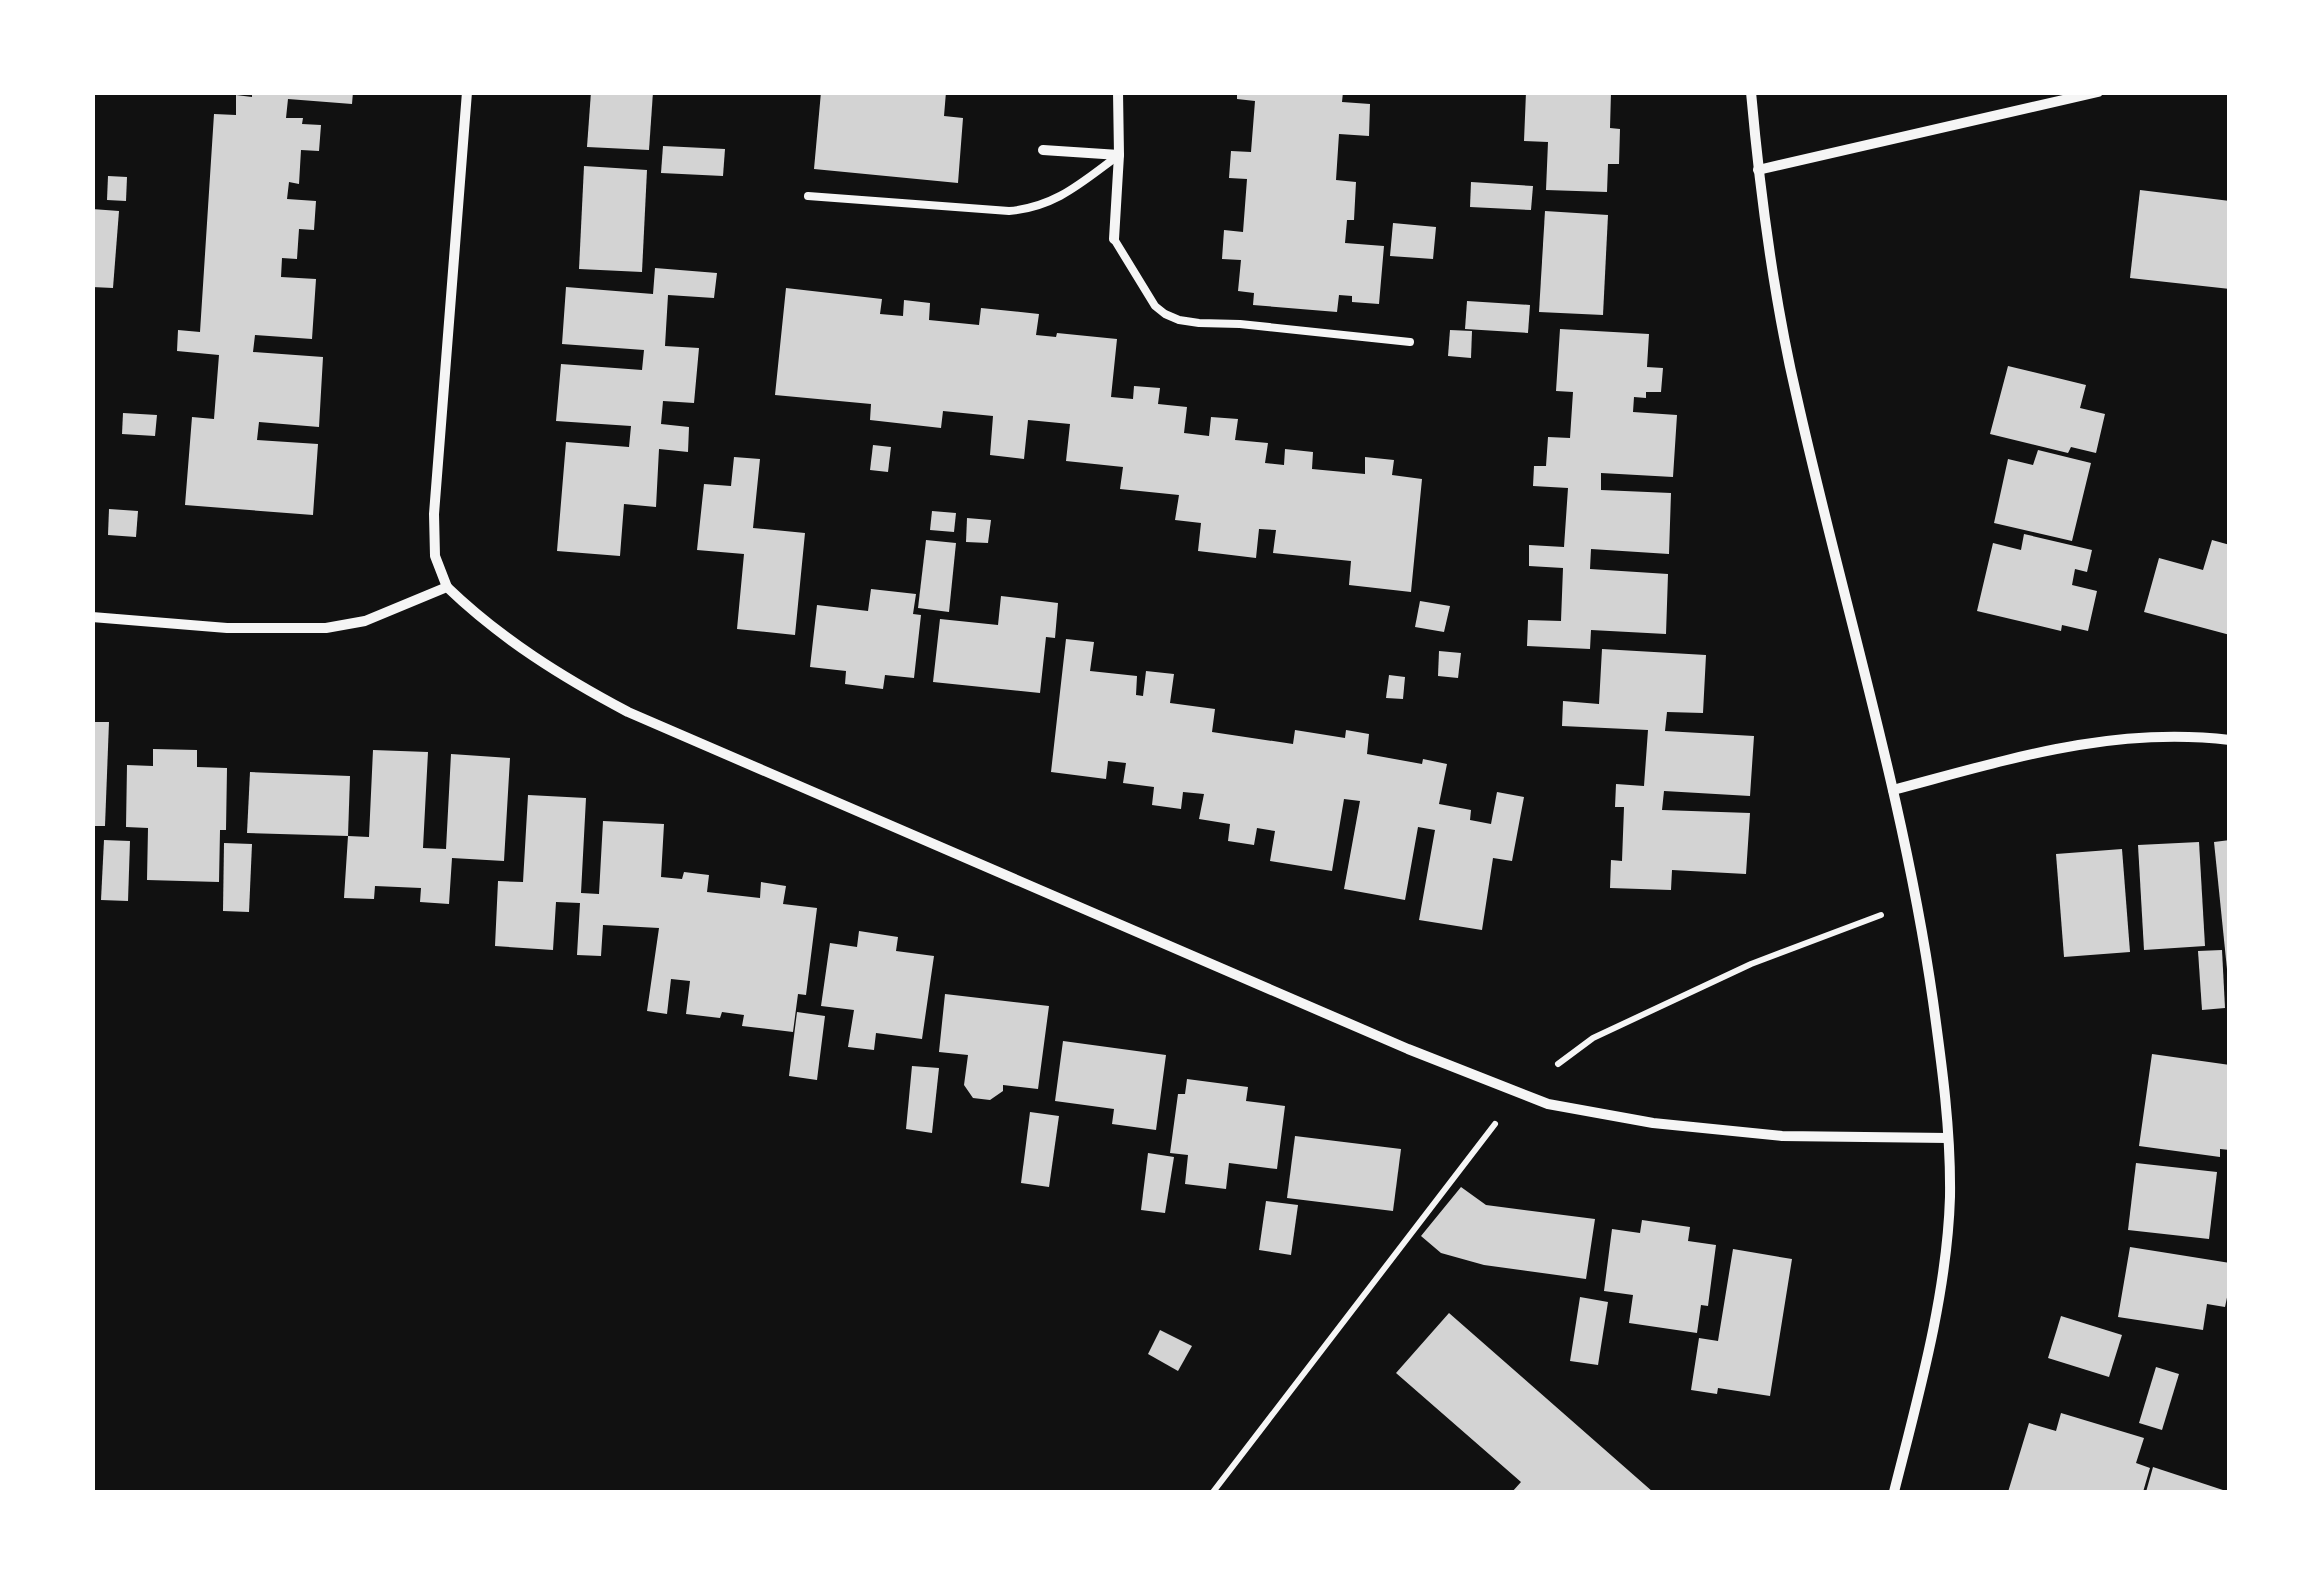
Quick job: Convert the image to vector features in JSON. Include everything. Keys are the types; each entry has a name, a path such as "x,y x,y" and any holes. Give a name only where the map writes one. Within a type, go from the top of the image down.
{"street":[{"path":"467,92 434,514 435,556 447,587 495,630 628,712 1519,1094 1580,1112 1721,1130 1782,1136 1948,1138"},
{"path":"1114,239 1118,92"},
{"path":"1752,92 1758,170 1796,395 1857,636 1917,901 1945,1088 1950,1196 1944,1265 1923,1376 1894,1492"},
{"path":"1758,170 2098,92"},
{"path":"1044,150 1119,154"},
{"path":"92,617 227,628 326,628 365,621 447,587"},
{"path":"1893,790 2084,743 2155,735 2230,740"}],"lane":[{"path":"808,196 1008,211 1031,209 1054,200 1119,154"},
{"path":"1114,239 1156,306 1179,320 1410,342"}],"path":[{"path":"1213,1492 1519,1094 1593,1038 1750,964 1917,901"}],"building":[{"path":"252,92 353,92 352,104 288,99 286,118 303,118 302,124 321,125 319,151 301,150 299,184 289,182 287,199 316,201 314,230 299,229 297,259 282,258 281,277 316,279 312,339 255,335 253,352 323,357 319,427 259,422 257,440 318,444 313,515 185,505 192,417 214,419 219,355 177,351 178,330 200,332 214,114 236,115 236,95 252,97"},
{"path":"591,92 653,92 649,150 587,147"},
{"path":"821,92 946,92 944,116 963,118 958,183 814,169"},
{"path":"1237,92 1343,92 1342,102 1370,104 1369,136 1339,134 1336,180 1356,182 1354,220 1347,220 1345,243 1384,246 1379,304 1352,302 1352,296 1339,295 1337,312 1253,305 1254,293 1238,291 1241,260 1222,259 1224,230 1243,232 1247,179 1229,178 1231,151 1251,152 1255,101 1237,99"},
{"path":"1526,92 1611,92 1610,128 1620,129 1619,164 1608,164 1607,192 1546,190 1548,142 1524,141"},
{"path":"663,146 725,149 723,176 661,173"},
{"path":"584,166 647,170 642,272 579,269"},
{"path":"108,176 127,177 126,201 107,200"},
{"path":"1471,182 1533,186 1531,210 1470,207"},
{"path":"2140,190 2230,201 2230,289 2130,278"},
{"path":"92,209 119,211 113,288 92,287"},
{"path":"1545,211 1608,215 1603,315 1539,312"},
{"path":"1393,223 1436,227 1433,259 1390,256"},
{"path":"655,268 717,273 714,298 668,295 665,346 699,348 694,403 663,401 661,424 689,427 688,452 659,449 656,507 624,504 620,556 557,551 566,442 629,447 631,426 556,421 561,364 642,370 644,350 562,344 566,287 653,294"},
{"path":"786,288 882,299 880,314 903,316 904,300 930,303 929,320 979,325 981,308 1039,314 1036,335 1056,337 1057,333 1117,339 1111,397 1133,399 1134,386 1160,388 1158,404 1187,407 1184,433 1209,436 1211,417 1238,419 1235,440 1268,443 1265,463 1284,465 1285,449 1313,452 1312,469 1365,474 1365,457 1394,460 1392,475 1422,479 1411,592 1349,585 1351,561 1273,553 1276,530 1259,529 1256,558 1198,551 1201,523 1175,520 1179,495 1120,489 1123,467 1066,461 1070,424 1028,420 1024,459 990,455 993,416 943,411 941,428 870,420 871,404 775,395"},
{"path":"1467,301 1530,305 1528,333 1465,329"},
{"path":"1560,329 1649,334 1647,367 1663,368 1661,392 1646,392 1646,398 1634,397 1633,412 1677,415 1673,477 1601,473 1601,490 1671,493 1669,554 1591,549 1590,569 1668,574 1666,634 1591,630 1590,649 1527,646 1528,620 1561,621 1563,568 1529,566 1529,545 1564,547 1568,488 1533,486 1534,466 1546,466 1548,437 1570,438 1573,392 1556,391"},
{"path":"1450,330 1472,331 1471,358 1448,356"},
{"path":"2008,366 2086,385 2080,408 2105,414 2096,453 2071,447 2068,453 1990,434"},
{"path":"123,413 157,415 155,436 122,434"},
{"path":"873,445 891,447 888,472 870,470"},
{"path":"2038,450 2091,463 2072,541 1994,523 2008,459 2033,465"},
{"path":"734,457 760,459 753,528 805,533 795,635 737,629 744,554 697,550 704,484 731,486"},
{"path":"109,509 138,511 136,537 108,535"},
{"path":"932,511 956,513 954,532 930,530"},
{"path":"967,518 991,520 988,543 966,542"},
{"path":"2024,534 2092,550 2087,572 2075,569 2072,585 2097,591 2088,631 2062,625 2061,631 1977,611 1993,543 2021,550"},
{"path":"926,540 956,543 949,612 918,608"},
{"path":"2212,540 2230,545 2230,635 2144,612 2159,558 2203,570"},
{"path":"871,589 916,594 913,614 921,615 914,678 885,675 883,689 845,684 846,671 810,667 817,605 868,611"},
{"path":"1001,596 1058,603 1055,638 1046,637 1040,693 933,682 940,619 998,625"},
{"path":"1420,601 1450,606 1444,632 1415,627"},
{"path":"1066,639 1094,642 1090,671 1137,676 1136,695 1143,696 1146,671 1174,674 1170,703 1215,709 1212,732 1293,744 1295,730 1345,738 1346,730 1369,734 1367,754 1422,764 1423,759 1447,764 1439,804 1471,810 1470,820 1491,824 1497,792 1524,797 1512,861 1493,858 1482,930 1419,920 1435,830 1418,827 1405,900 1344,889 1360,801 1344,799 1332,871 1270,861 1275,831 1257,828 1254,845 1228,841 1230,824 1199,819 1204,794 1183,792 1181,809 1152,805 1154,787 1123,783 1126,763 1108,761 1106,779 1051,772"},
{"path":"1602,649 1706,655 1703,713 1667,712 1665,731 1754,736 1750,796 1664,791 1662,810 1750,813 1746,874 1672,870 1671,890 1610,888 1611,860 1622,861 1624,807 1615,807 1616,784 1644,786 1648,730 1562,726 1563,701 1599,704"},
{"path":"1439,651 1461,653 1458,678 1438,676"},
{"path":"1389,675 1405,677 1403,699 1386,698"},
{"path":"92,722 109,722 105,826 92,826"},
{"path":"153,749 197,750 197,767 227,768 226,830 220,830 219,882 147,880 148,828 126,827 127,765 153,766"},
{"path":"373,750 428,752 423,848 446,849 451,754 510,758 504,861 452,858 449,904 420,902 421,888 375,886 374,899 344,898 348,836 369,837"},
{"path":"250,772 350,776 348,836 247,833"},
{"path":"528,795 586,798 581,893 599,894 603,821 664,824 661,877 682,879 684,872 709,875 707,892 760,898 761,882 786,886 783,904 817,908 806,995 798,994 793,1032 742,1026 744,1015 722,1012 720,1018 686,1014 690,981 671,979 667,1014 647,1011 659,928 603,925 601,956 577,955 580,903 556,902 553,950 495,946 498,881 523,882"},
{"path":"104,840 130,841 128,901 101,900"},
{"path":"2230,840 2230,969 2227,969 2214,842"},
{"path":"2199,842 2205,946 2144,950 2138,845"},
{"path":"224,843 252,844 249,912 223,911"},
{"path":"2122,849 2130,952 2064,957 2056,854"},
{"path":"859,931 898,937 896,951 934,956 922,1039 876,1033 874,1050 848,1047 854,1010 821,1006 830,943 857,947"},
{"path":"2222,950 2225,1008 2202,1010 2198,951"},
{"path":"945,994 1049,1006 1038,1089 1003,1085 1003,1091 990,1100 973,1098 964,1085 968,1055 939,1052"},
{"path":"797,1012 825,1016 817,1080 789,1076"},
{"path":"1063,1041 1166,1055 1156,1130 1112,1124 1114,1109 1055,1101"},
{"path":"2152,1054 2230,1065 2230,1150 2220,1149 2220,1157 2139,1146"},
{"path":"912,1066 939,1068 932,1133 906,1129"},
{"path":"1187,1079 1248,1087 1246,1101 1285,1106 1277,1169 1229,1163 1226,1189 1185,1184 1188,1155 1170,1153 1178,1094 1185,1094"},
{"path":"1030,1112 1059,1116 1049,1187 1021,1183"},
{"path":"1295,1136 1401,1149 1393,1211 1287,1198"},
{"path":"1148,1153 1174,1157 1165,1213 1141,1210"},
{"path":"2136,1163 2217,1172 2209,1239 2128,1230"},
{"path":"1461,1187 1486,1205 1595,1219 1586,1279 1484,1265 1441,1253 1421,1236"},
{"path":"1266,1201 1298,1205 1291,1255 1259,1250"},
{"path":"1642,1220 1690,1227 1688,1241 1716,1245 1708,1306 1701,1305 1697,1333 1629,1323 1633,1295 1604,1291 1612,1229 1640,1233"},
{"path":"2130,1247 2230,1263 2225,1307 2207,1304 2203,1330 2118,1317"},
{"path":"1733,1249 1792,1259 1770,1396 1718,1388 1717,1394 1691,1390 1699,1338 1718,1341"},
{"path":"1580,1297 1608,1302 1598,1365 1570,1361"},
{"path":"1449,1313 1653,1492 1512,1492 1521,1482 1396,1373"},
{"path":"2061,1316 2122,1335 2109,1377 2048,1358"},
{"path":"1160,1330 1192,1346 1178,1371 1148,1354"},
{"path":"2156,1367 2179,1374 2162,1430 2139,1423"},
{"path":"2061,1413 2144,1438 2136,1463 2150,1468 2143,1492 2008,1492 2029,1423 2056,1431"},
{"path":"2153,1467 2229,1492 2146,1492"}]}
